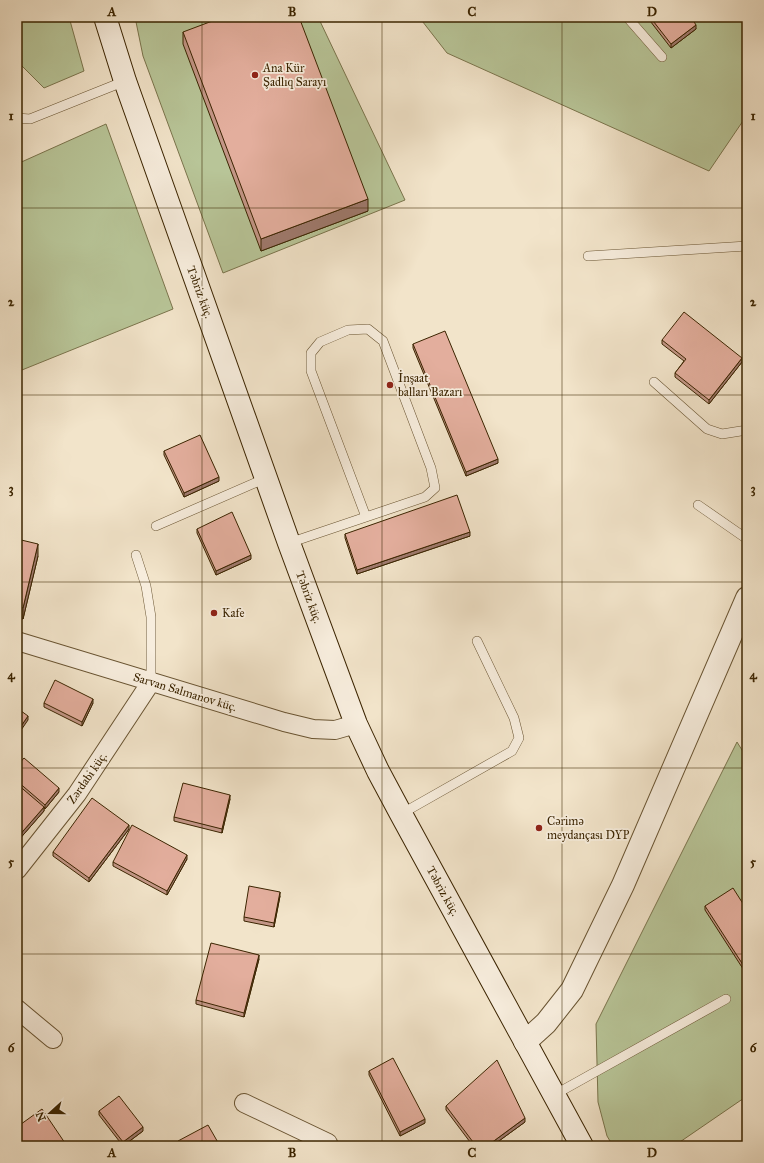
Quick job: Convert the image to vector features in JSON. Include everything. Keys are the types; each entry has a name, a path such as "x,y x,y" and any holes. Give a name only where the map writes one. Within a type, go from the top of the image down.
{"main road":[{"name":"Təbriz küç.","path":"105,17 125,81 289,543 356,724 378,771 401,814 582,1146"},
{"path":"525,1042 546,1023 572,990 623,885 747,598"}],"street":[{"name":"Sarvan Salmanov küç.","path":"17,641 284,722 313,729 335,730 356,724"},
{"name":"Zərdabi küç.","path":"17,870 77,794 151,682"},
{"path":"17,1009 53,1039"},
{"path":"244,1103 329,1145"}],"lane":[{"path":"627,17 662,57"},
{"path":"17,118 30,119 125,81"},
{"path":"588,256 747,246"},
{"path":"289,543 366,517 425,497 435,488 431,468 383,341 368,329 348,330 320,342 310,353 311,371 366,517"},
{"path":"654,382 707,429 722,434 747,430"},
{"path":"156,526 266,478"},
{"path":"698,505 747,539"},
{"path":"136,555 146,586 152,616 151,682"},
{"path":"401,814 512,751 519,738 514,718 477,641"},
{"path":"554,1095 726,999"}],"green space":[{"path":"17,17 69,17 84,71 44,88 17,61"},
{"path":"135,17 318,17 405,200 223,273 143,56"},
{"path":"419,17 747,17 747,115 709,171 447,53"},
{"path":"106,124 173,309 17,372 17,164"},
{"path":"737,742 747,758 747,1096 674,1146 613,1146 607,1136 598,1102 596,1024"}],"building":[{"path":"223,17 299,17 368,199 261,239 183,32"},
{"path":"650,17 691,17 696,25 671,44"},
{"path":"684,312 742,358 709,400 675,373 686,359 662,340"},
{"path":"445,331 498,459 466,472 413,344"},
{"path":"200,435 219,477 184,493 164,451"},
{"path":"457,495 470,532 357,570 345,534"},
{"path":"232,512 251,555 216,571 197,529"},
{"path":"17,539 38,544 23,608 17,606"},
{"path":"55,680 93,699 82,722 44,703"},
{"path":"17,708 28,716 17,732"},
{"path":"24,758 59,788 45,805 17,781 17,766"},
{"path":"183,783 230,795 222,829 174,817"},
{"path":"17,784 44,807 17,838"},
{"path":"92,798 129,825 89,878 53,852"},
{"path":"132,825 187,855 167,891 113,862"},
{"path":"249,886 280,892 274,923 244,917"},
{"path":"733,888 747,910 747,971 705,906"},
{"path":"211,943 259,955 244,1013 196,1000"},
{"path":"393,1058 425,1119 400,1132 369,1071"},
{"path":"497,1060 525,1118 487,1146 476,1146 446,1106"},
{"path":"119,1096 143,1127 123,1142 99,1111"},
{"path":"42,1109 67,1146 17,1146 17,1127"},
{"path":"208,1125 220,1146 180,1146 178,1141"}],"place":[{"name":"Ana Kür Şadlıq Sarayı","path":"255,75"},
{"name":"İnşaat balları Bazarı","path":"390,385"},
{"name":"Kafe","path":"214,613"},
{"name":"Cərimə meydançası DYP","path":"539,828"}]}
